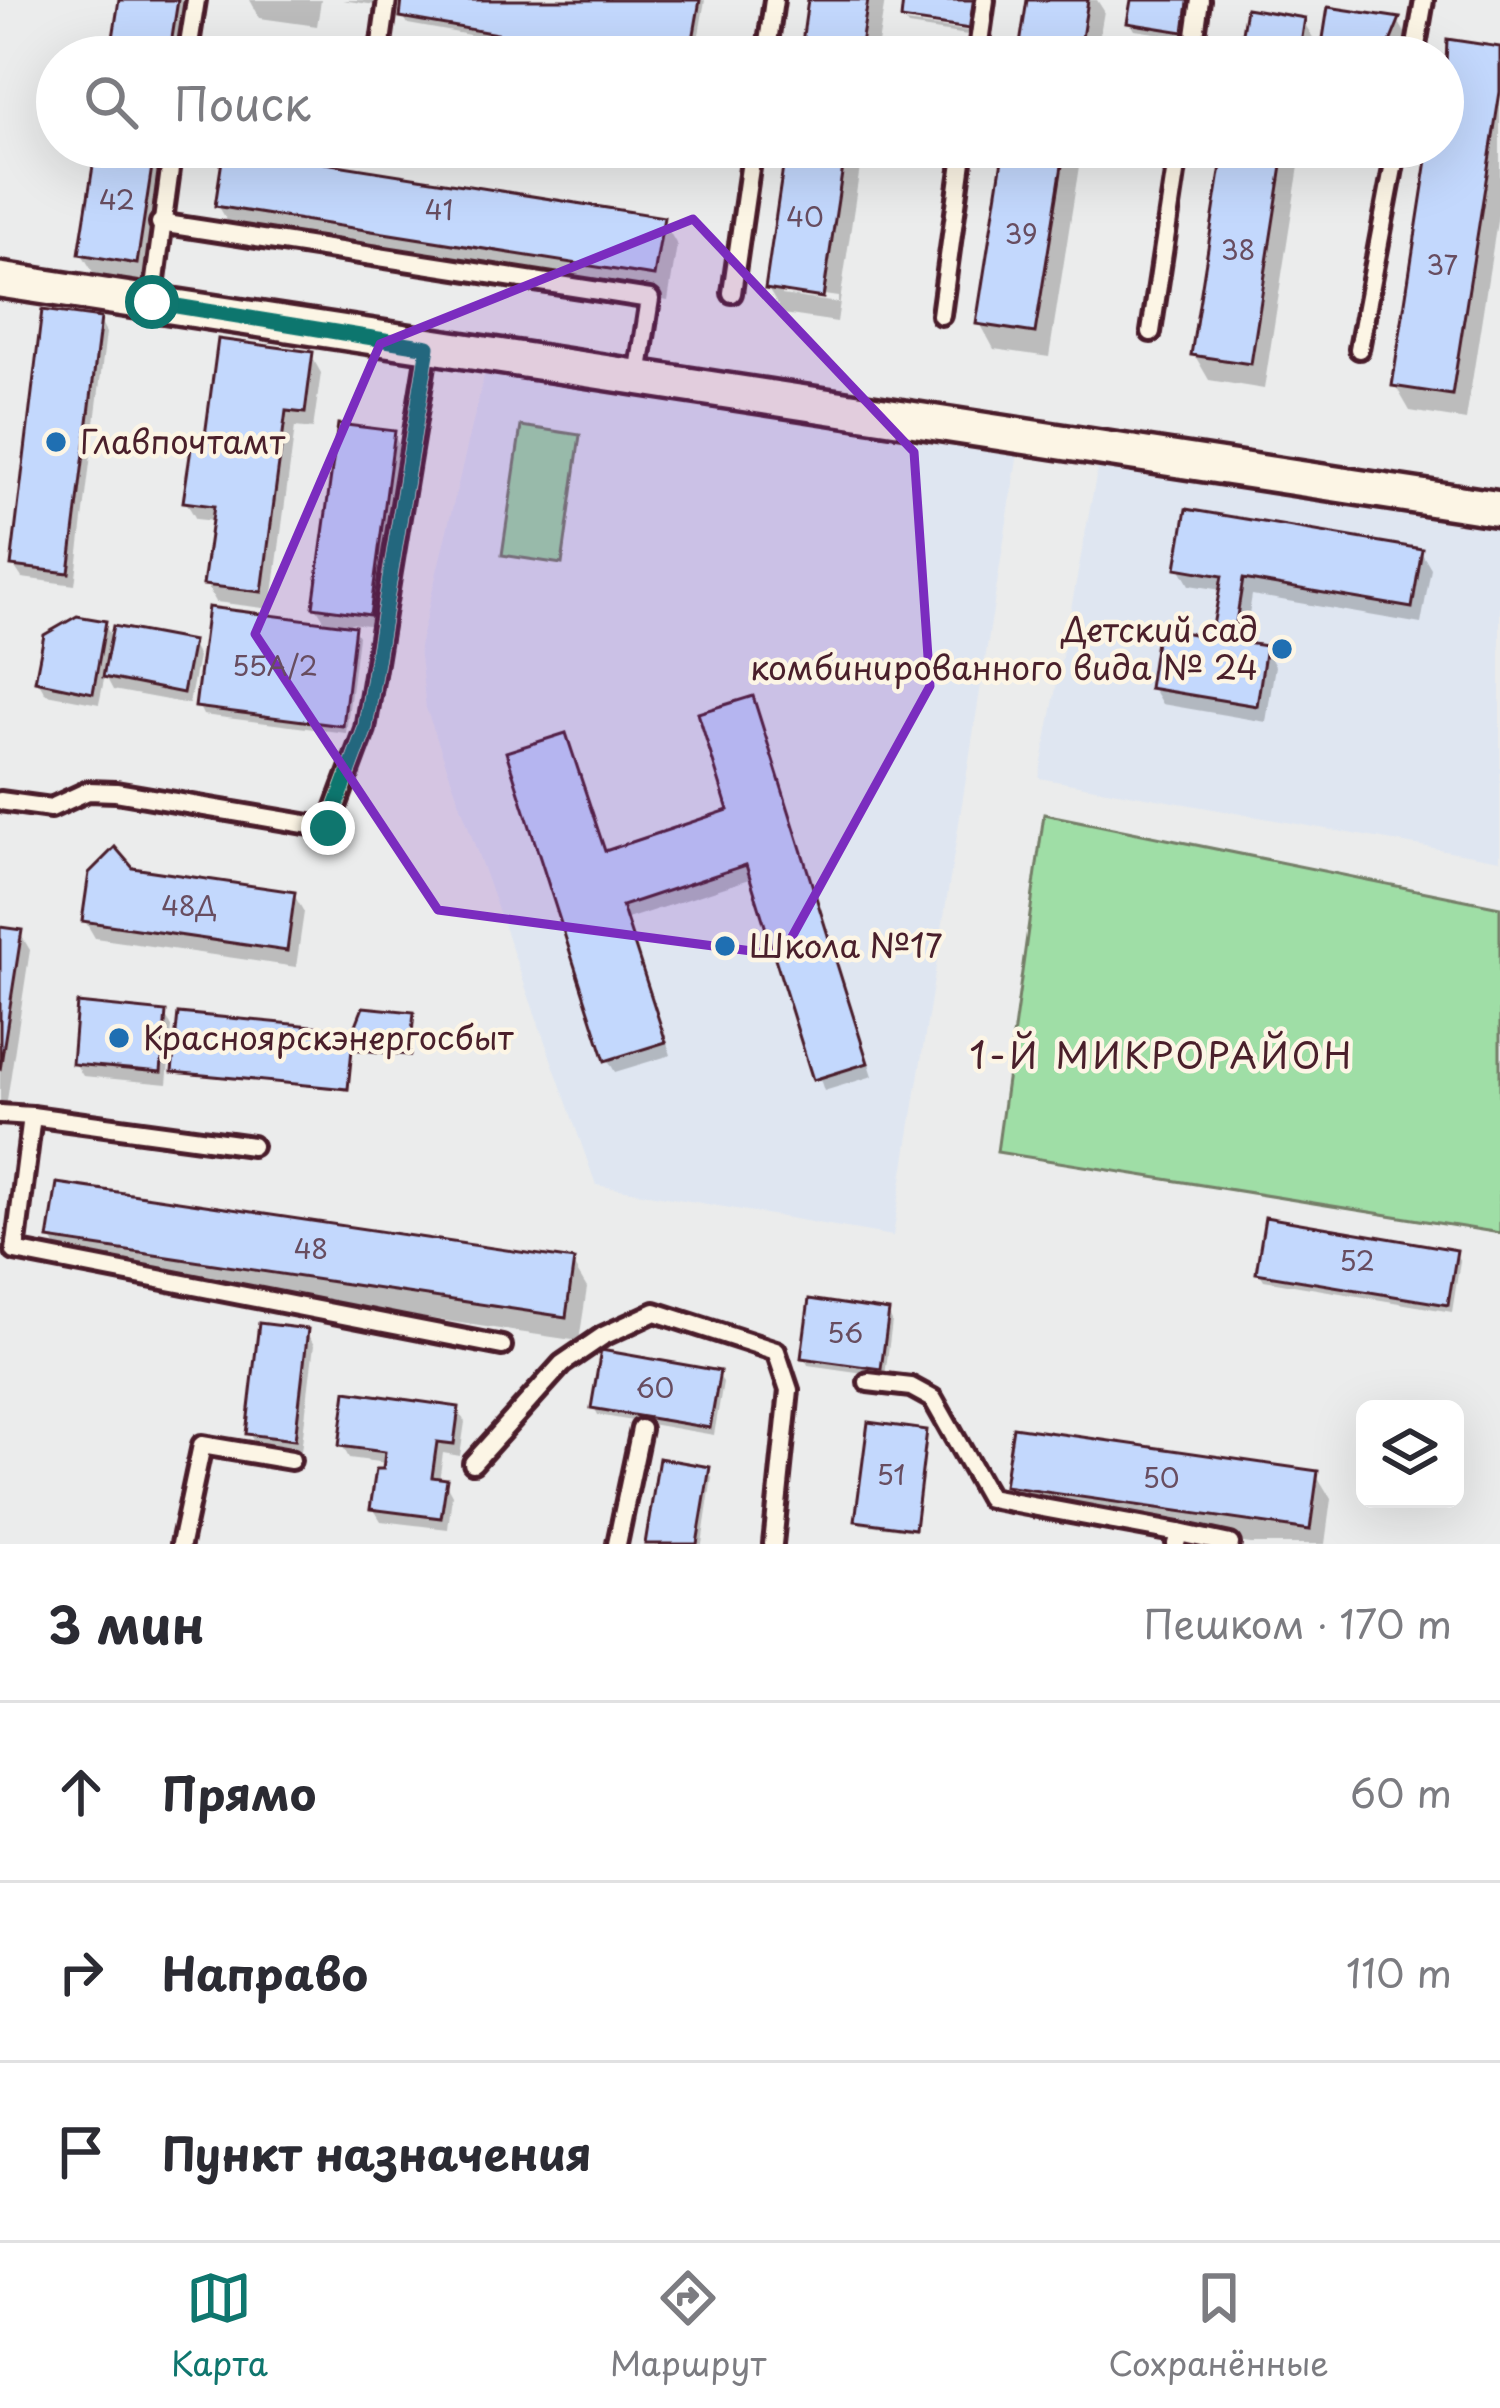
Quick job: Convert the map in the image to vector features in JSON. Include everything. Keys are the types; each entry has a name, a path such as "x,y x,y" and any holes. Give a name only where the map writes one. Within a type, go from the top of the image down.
{"street":[{"path":"0,280 1500,509"}],"lane":[{"path":"190,36 196,0"},
{"path":"382,36 387,0"},
{"path":"769,36 774,0"},
{"path":"980,36 985,0"},
{"path":"1195,36 1200,0"},
{"path":"1418,36 1424,0"},
{"path":"152,302 169,168"},
{"path":"731,293 750,168"},
{"path":"941,315 961,168"},
{"path":"1151,332 1176,168"},
{"path":"1359,350 1393,168"},
{"path":"160,223 650,299 638,376"},
{"path":"0,801 51,808 88,791 116,792 328,828 365,729 428,347"},
{"path":"0,1114 252,1146"},
{"path":"32,1116 7,1250 502,1346"},
{"path":"473,1463 562,1364 603,1336 655,1312 776,1351 790,1390 773,1544"},
{"path":"868,1382 911,1387 933,1400 989,1498 1177,1539 1230,1544"},
{"path":"617,1544 641,1429"},
{"path":"181,1544 202,1445 291,1460"}],"highlighted area":[{"path":"693,219 914,452 930,686 782,955 438,910 255,634 380,344"}],"shaded area":[{"name":"Школа №17","path":"486,368 641,388 1018,453 893,1236 596,1185 426,708 419,647"},
{"name":"Детский сад комбинированного вида № 24","path":"1098,466 1500,520 1500,860 1039,778"}],"green space":[{"path":"521,426 580,435 562,564 502,555"},
{"path":"1044,814 1500,907 1500,1233 997,1152"}],"building":[{"path":"119,0 178,0 172,36 113,36"},
{"path":"402,0 700,0 694,36 509,36 400,17"},
{"path":"808,0 868,0 862,36 803,36"},
{"path":"903,0 974,0 970,29 901,19"},
{"path":"1027,0 1088,0 1082,36 1021,36"},
{"path":"1131,0 1195,0 1190,33 1127,23"},
{"path":"1328,7 1400,18 1393,36 1323,36"},
{"path":"1246,8 1305,18 1302,36 1241,36"},
{"path":"1464,42 1500,47 1500,92 1452,395 1392,386 1426,168 1464,168"},
{"path":"93,168 152,168 137,264 79,254"},
{"path":"221,168 356,168 664,217 654,276 215,206"},
{"path":"783,168 843,168 823,298 765,289"},
{"path":"1001,168 1062,168 1035,333 976,324"},
{"path":"1221,168 1282,168 1251,364 1191,355"},
{"name":"Главпочтамт","path":"42,310 101,318 69,573 11,566"},
{"path":"218,339 313,352 305,413 286,411 262,592 203,585 214,506 183,502 193,435 205,436"},
{"path":"338,424 395,431 370,615 313,607"},
{"path":"1186,509 1422,549 1412,608 1243,579 1233,641 1266,646 1257,706 1149,688 1158,628 1211,637 1222,576 1176,568"},
{"path":"208,607 355,626 343,726 195,707"},
{"path":"77,616 106,621 93,693 35,681 44,635"},
{"path":"113,626 193,641 183,693 103,677"},
{"path":"753,696 868,1063 813,1080 746,865 622,906 666,1042 605,1061 506,752 566,733 605,851 728,810 698,713"},
{"path":"115,847 133,868 295,892 287,951 82,921 89,873"},
{"path":"0,927 22,930 0,1070"},
{"name":"Красноярскэнергосбыт","path":"77,1003 166,1012 161,1072 72,1064"},
{"path":"363,1007 414,1012 410,1055 352,1049 348,1089 172,1072 178,1013 354,1030"},
{"path":"57,1183 574,1260 566,1317 48,1239"},
{"path":"1265,1217 1457,1250 1448,1305 1256,1273"},
{"path":"809,1299 889,1311 881,1369 801,1358"},
{"path":"259,1323 308,1329 295,1440 246,1434"},
{"path":"601,1350 720,1371 710,1428 591,1408"},
{"path":"346,1391 459,1407 454,1444 437,1442 432,1477 447,1479 441,1518 370,1509 376,1469 383,1469 385,1452 339,1446"},
{"path":"868,1422 927,1430 915,1529 855,1521"},
{"path":"1013,1427 1318,1471 1310,1530 1004,1486"},
{"path":"659,1458 710,1467 697,1544 645,1544"}],"place":[{"name":"Главпочтамт","path":"56,442"},
{"name":"Детский сад комбинированного вида № 24","path":"1282,649"},
{"name":"Школа №17","path":"725,946"},
{"name":"Красноярскэнергосбыт","path":"119,1038"}],"district":[{"name":"1-Й МИКРОРАЙОН","path":"1162,1056"}],"route":[{"path":"152,302 428,347 365,729 328,828"}]}
